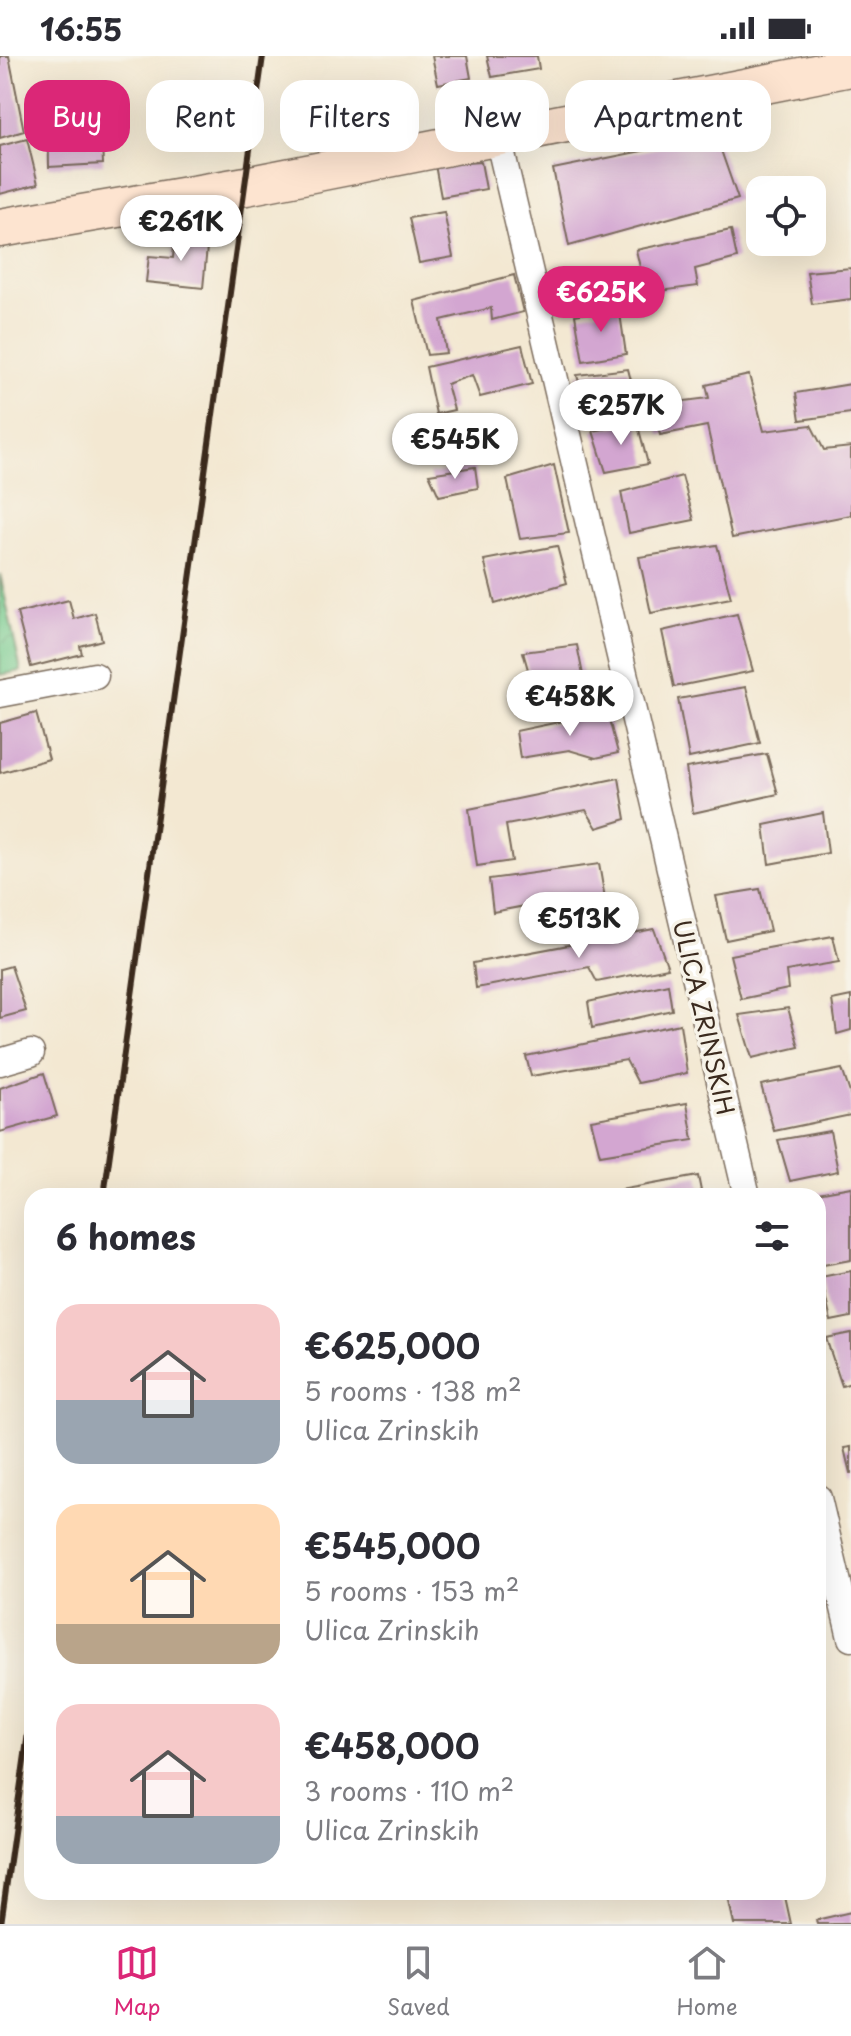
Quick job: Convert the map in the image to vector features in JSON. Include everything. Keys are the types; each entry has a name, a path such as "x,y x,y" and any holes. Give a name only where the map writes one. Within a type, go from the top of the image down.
{"main road":[{"path":"549,127 851,67"},
{"path":"0,228 246,186 435,149"}],"street":[{"name":"ULICA ZRINSKIH","path":"502,152 745,1188"},
{"path":"0,694 95,676"},
{"path":"0,1062 31,1053"},
{"path":"826,1532 851,1638"}],"green space":[{"path":"0,574 21,671 0,675"}],"building":[{"path":"0,56 9,56 24,131 0,138"},
{"path":"432,56 467,56 471,78 437,80"},
{"path":"487,56 537,56 539,69 492,77"},
{"path":"24,140 24,152 30,152 38,184 0,194 0,146"},
{"path":"49,152 102,152 103,164 49,167"},
{"path":"637,152 722,152 738,199 569,246 553,169"},
{"path":"481,162 486,189 441,197 435,165"},
{"path":"444,212 453,257 419,263 409,218"},
{"path":"731,230 737,258 695,269 698,286 646,293 636,250"},
{"path":"175,234 208,237 203,288 146,282 149,256 173,258"},
{"path":"851,268 851,299 812,304 807,272"},
{"path":"514,275 523,312 492,320 491,308 441,320 446,353 427,355 414,301"},
{"path":"619,307 626,354 583,361 575,315"},
{"path":"522,345 532,384 480,397 472,375 447,384 454,410 436,414 426,367"},
{"path":"628,369 638,408 588,417 577,375"},
{"path":"749,375 764,431 811,425 824,450 851,447 851,515 732,538 707,426 660,435 652,405 709,398 706,385"},
{"path":"851,384 851,413 800,420 796,393"},
{"path":"637,422 648,464 606,472 593,431"},
{"path":"554,465 569,533 520,539 507,479"},
{"path":"475,467 478,488 439,496 429,474"},
{"path":"682,476 694,520 629,533 621,492"},
{"path":"717,545 731,598 651,613 639,557"},
{"path":"557,546 567,583 495,604 484,560"},
{"path":"69,600 74,619 95,613 102,640 80,646 82,654 31,667 17,613"},
{"path":"737,614 753,671 674,687 662,631"},
{"path":"577,645 587,695 539,708 523,652"},
{"path":"746,687 760,743 689,758 678,699"},
{"path":"607,712 618,753 596,758 569,750 520,758 516,731"},
{"path":"36,713 49,759 0,773 0,723"},
{"path":"767,754 778,794 693,813 686,768"},
{"path":"619,778 626,819 597,828 586,810 506,825 512,861 477,866 469,809"},
{"path":"823,813 828,853 769,864 764,825"},
{"path":"599,864 608,916 556,929 546,902 493,912 489,879"},
{"path":"760,889 770,931 726,940 716,896"},
{"path":"654,929 668,968 597,982 589,967 476,988 473,963"},
{"path":"833,936 839,962 786,971 788,989 741,999 730,955"},
{"path":"11,966 26,1011 0,1018 0,969"},
{"path":"668,984 672,1010 592,1028 588,1002"},
{"path":"851,996 851,1030 837,1034 832,1000"},
{"path":"788,1008 799,1047 752,1058 739,1015"},
{"path":"680,1024 687,1073 638,1083 626,1060 531,1076 526,1056"},
{"path":"842,1069 851,1096 851,1115 774,1131 761,1085"},
{"path":"44,1073 57,1116 0,1132 0,1088"},
{"path":"687,1103 693,1140 600,1155 591,1120"},
{"path":"830,1131 838,1171 790,1181 778,1140"},
{"path":"698,1176 700,1188 631,1188"},
{"path":"851,1187 851,1260 826,1264 826,1191"},
{"path":"851,1271 851,1317 831,1321 826,1299 826,1276"},
{"path":"851,1333 851,1383 842,1386 826,1338"},
{"path":"851,1447 851,1473 850,1473 844,1448"},
{"path":"729,1900 786,1900 791,1924 734,1924"},
{"path":"851,1912 851,1924 817,1924 816,1920"}],"railway":[{"path":"105,1188 263,56"},
{"path":"1,1924 24,1762"}]}
